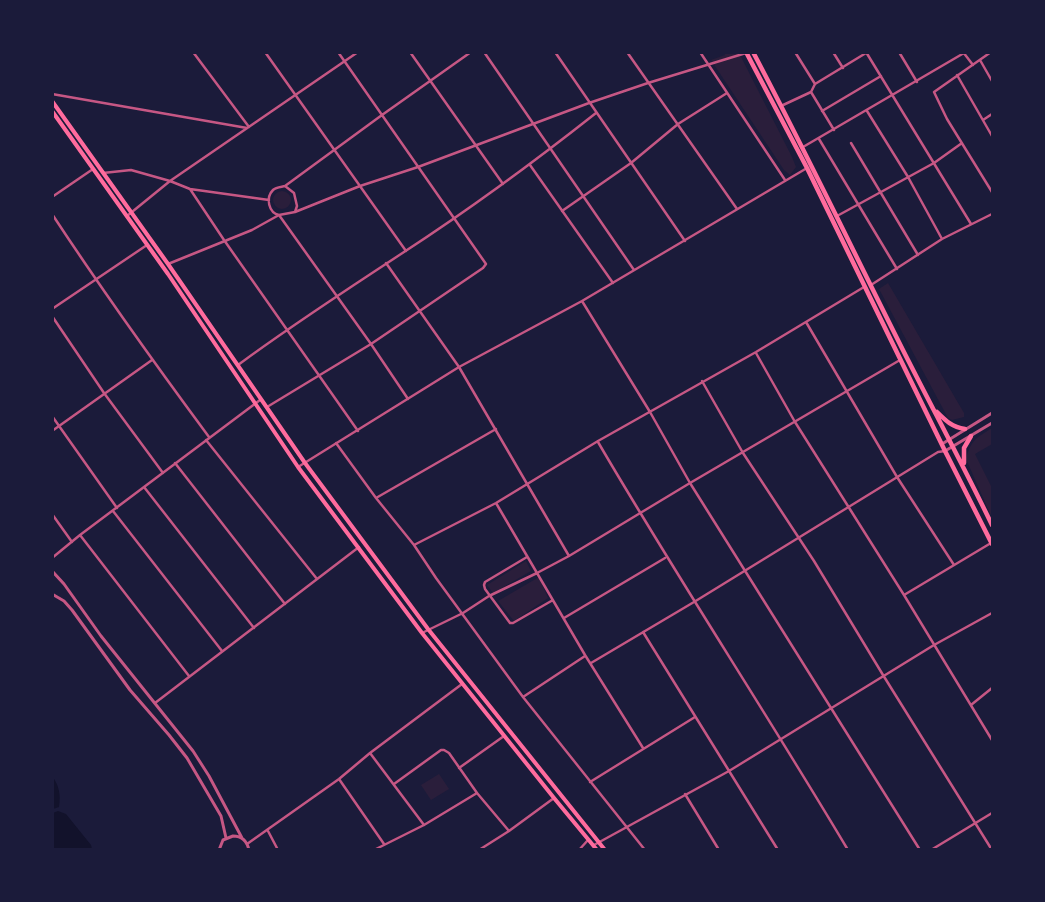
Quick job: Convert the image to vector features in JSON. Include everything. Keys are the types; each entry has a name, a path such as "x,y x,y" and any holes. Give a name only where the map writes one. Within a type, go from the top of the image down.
{"highway":[{"path":"753,52 872,285 932,408 954,446 992,525"},
{"path":"746,53 806,168 941,444 992,543"},
{"path":"932,408 956,428 965,429"},
{"path":"965,469 963,453 971,436"}],"main road":[{"path":"52,101 103,173 147,245 298,467 462,684 598,850"},
{"path":"52,111 93,169 168,264 260,400 428,629 605,850"}],"street":[{"path":"193,52 248,128"},
{"path":"266,52 406,251"},
{"path":"267,408 371,344 485,266 485,262 338,52"},
{"path":"128,215 170,181 294,94 358,52"},
{"path":"410,52 503,184"},
{"path":"408,400 337,295 279,216 271,210 270,200 273,190 285,186 471,52"},
{"path":"484,52 634,270"},
{"path":"555,52 685,241"},
{"path":"627,52 737,209"},
{"path":"700,52 785,180"},
{"path":"730,52 733,58"},
{"path":"796,52 815,84"},
{"path":"833,52 842,68"},
{"path":"899,52 917,82"},
{"path":"991,52 934,92 992,192"},
{"path":"168,264 252,230 279,216 295,212 360,186 418,167 589,103 746,53"},
{"path":"781,106 811,92 815,84 866,53 972,224"},
{"path":"802,148 964,53 973,65"},
{"path":"980,60 992,81"},
{"path":"957,75 992,136"},
{"path":"822,111 881,76"},
{"path":"811,92 834,130"},
{"path":"562,211 631,163 678,124 727,93"},
{"path":"52,94 248,128"},
{"path":"867,110 908,177 942,239"},
{"path":"238,365 286,329 406,251 530,165 596,113"},
{"path":"983,120 992,114"},
{"path":"819,139 898,269"},
{"path":"851,143 918,255"},
{"path":"837,216 934,163 962,143"},
{"path":"530,165 613,283"},
{"path":"298,467 408,400 459,366 582,302 806,168"},
{"path":"52,197 93,169"},
{"path":"103,173 131,170 190,189 270,200"},
{"path":"285,186 294,193 297,206 295,212"},
{"path":"190,189 358,431"},
{"path":"52,214 152,360 209,437"},
{"path":"872,285 942,239 992,214"},
{"path":"52,309 147,245"},
{"path":"386,263 459,366 569,556"},
{"path":"414,545 496,503 598,441 756,352 865,287"},
{"path":"582,302 650,412 690,483 920,850"},
{"path":"52,316 104,393 163,473"},
{"path":"806,322 846,392 954,565"},
{"path":"756,352 795,422 904,595 992,740"},
{"path":"52,431 152,360"},
{"path":"422,632 463,613 489,596 538,574 900,360"},
{"path":"702,382 743,453 814,561 992,850"},
{"path":"52,558 260,400"},
{"path":"939,452 941,444 992,413"},
{"path":"52,416 117,508"},
{"path":"590,663 694,602 939,452 945,451 992,423"},
{"path":"376,498 496,429"},
{"path":"206,440 317,579"},
{"path":"598,441 639,513 719,639 848,850"},
{"path":"336,443 376,498 414,545 523,696 645,850"},
{"path":"175,463 284,604"},
{"path":"144,487 254,628"},
{"path":"496,503 585,655 643,748"},
{"path":"113,511 222,651"},
{"path":"52,514 72,542"},
{"path":"80,535 189,676"},
{"path":"904,595 992,543"},
{"path":"155,703 359,547"},
{"path":"527,557 485,582 485,589 489,596 508,622 512,623 553,600"},
{"path":"564,618 666,557"},
{"path":"52,578 53,572"},
{"path":"53,572 64,584 101,636 185,739 230,813 242,838 248,844 249,850"},
{"path":"52,594 64,601 72,610 130,690 165,729 187,758 221,816 226,838"},
{"path":"594,845 729,771 934,644 992,613"},
{"path":"642,632 778,850"},
{"path":"523,696 585,655"},
{"path":"248,844 340,779 370,753 462,684"},
{"path":"971,705 992,688"},
{"path":"590,782 695,718"},
{"path":"459,768 504,736"},
{"path":"394,784 443,750 449,753 477,793 508,831"},
{"path":"370,753 424,825"},
{"path":"340,779 384,844"},
{"path":"374,850 424,825 477,793"},
{"path":"685,794 719,850"},
{"path":"479,850 554,798"},
{"path":"931,850 992,813"},
{"path":"268,831 278,850"},
{"path":"219,850 220,844 226,838 236,836 242,838"},
{"path":"579,850 589,840"}],"shaded area":[{"path":"724,53 739,53 792,157 796,167 790,175 784,170 711,60 725,55"},
{"path":"282,191 288,194 291,200 288,206 282,209 276,206 273,200 276,194"},
{"path":"888,283 964,413 964,417 952,420 948,418 879,289"},
{"path":"992,428 992,444 975,454 992,488 992,518 966,459 975,440"},
{"path":"526,561 531,571 493,593 487,585"},
{"path":"539,577 548,598 514,621 498,601"},
{"path":"439,774 449,789 431,800 421,785"},
{"path":"52,776 58,787 60,798 59,807 53,809"},
{"path":"58,811 66,814 91,845 92,849 53,849 53,813"}]}
